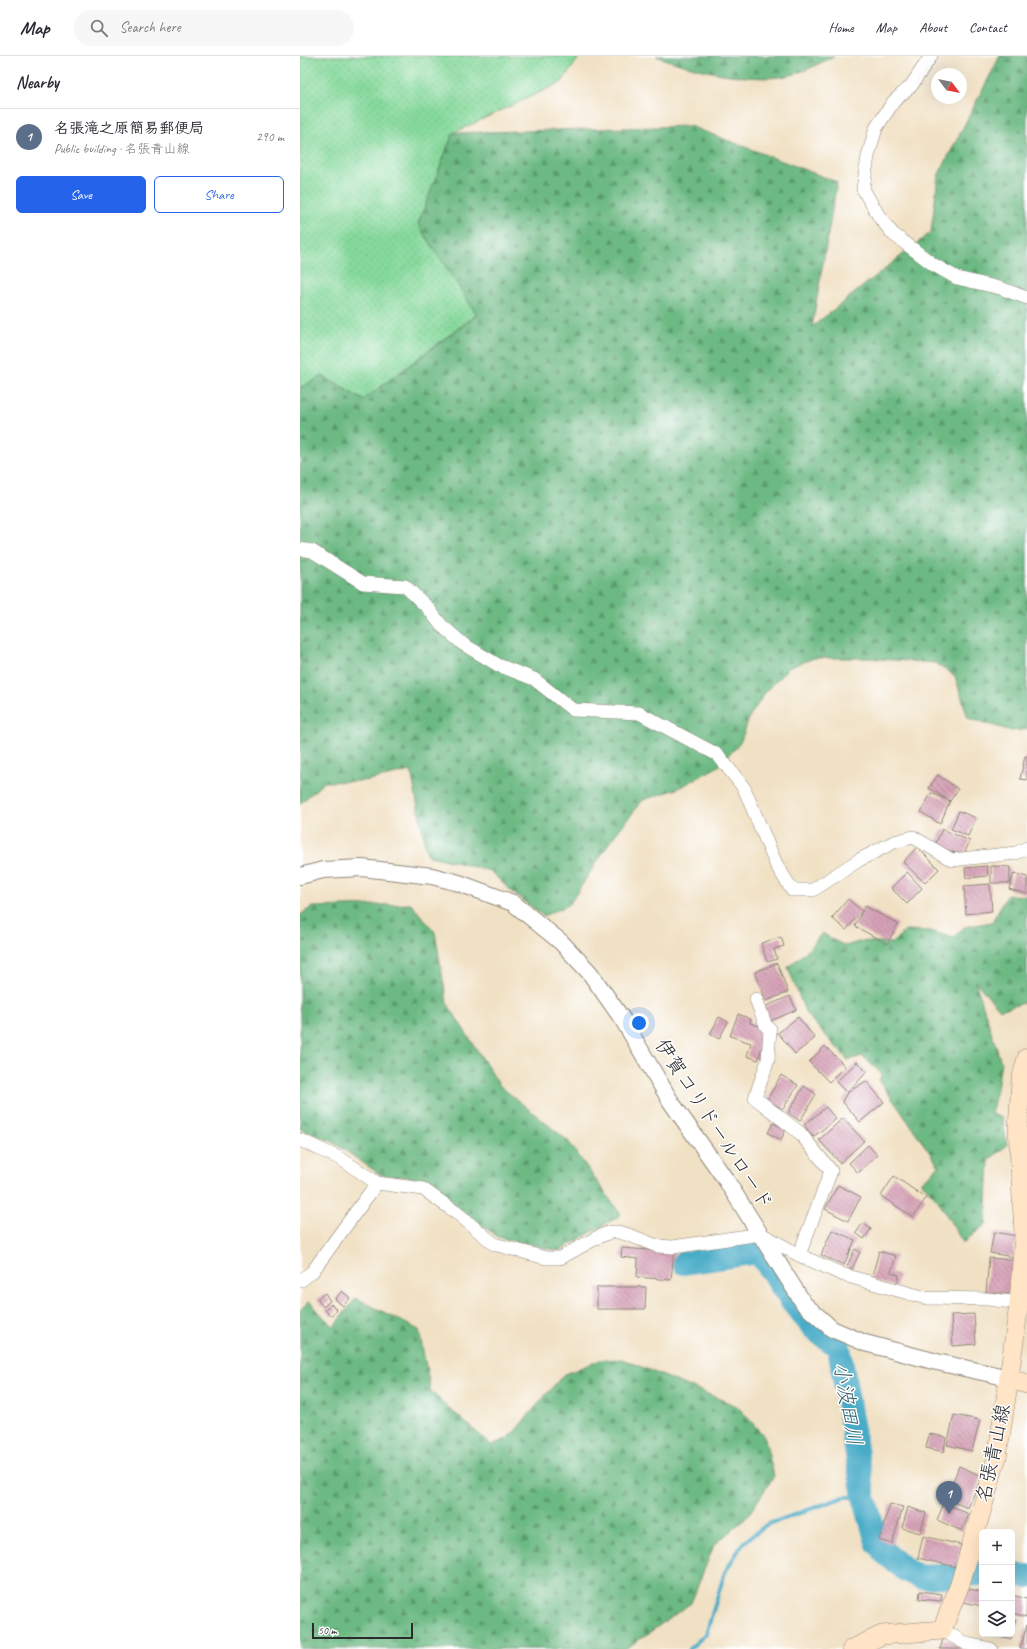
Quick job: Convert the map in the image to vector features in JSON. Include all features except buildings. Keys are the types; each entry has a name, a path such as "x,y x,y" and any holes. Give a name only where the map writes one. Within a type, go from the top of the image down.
{"main road":[{"name":"名張青山線","path":"942,1630 960,1584 997,1457 1008,1378 1023,1304 1024,1234 1018,1128 1021,1081 1027,1058"},
{"path":"1008,1378 1027,1384"},
{"path":"852,1649 882,1635 942,1630"}],"street":[{"path":"931,56 911,86 894,101 876,128 868,156 863,189 880,218 893,234 934,265 957,278 1000,288 1027,298"},
{"path":"300,549 312,551 363,583 405,586 428,608 441,625 463,644 498,665 534,679 573,710 639,713 718,755 744,788 776,864 792,890 813,890 859,860 894,842 913,837 952,860 1016,853 1027,848"},
{"name":"伊賀コリドールロード","path":"300,876 323,870 362,868 432,876 459,883 513,903 562,942 590,974 623,1020 672,1102 726,1180 804,1304 832,1329 865,1343 937,1362 1008,1378"},
{"path":"756,999 766,1026 770,1029 768,1060 755,1098 800,1133 831,1171 799,1255"},
{"path":"300,1140 341,1158 377,1182 422,1190 458,1213 494,1244 546,1258 560,1258 610,1232 618,1232 629,1235 657,1246 673,1247 761,1234 799,1255 844,1275 926,1298 988,1299 1023,1304"},
{"path":"300,1281 312,1272 377,1182"},
{"path":"942,1630 967,1644 991,1649"}],"green space":[{"path":"300,56 580,56 562,82 453,133 418,224 477,314 363,400 323,376 300,388"},
{"path":"656,56 834,56 795,74 763,78 744,77 706,71"},
{"path":"1000,56 1027,56 1027,729 1012,731 968,718 955,676 936,663 867,658 814,658 788,668 765,693 750,716 740,743 719,766 677,789 643,800 611,840 569,905 543,916 511,891 490,871 427,855 411,771 364,781 324,782 300,804 300,388 322,376 363,400 477,315 418,224 453,133 690,126 837,182 812,327 931,232 938,176"},
{"path":"1007,895 1027,896 1027,1002 1000,1010 975,981 1001,1062 991,1114 1002,1117 1007,1145 989,1160 986,1224 963,1243 937,1199 921,1182 939,1166 879,1080 882,1074 862,1056 848,1060 806,1014 788,967 809,949 822,933 845,946 862,941 892,943 905,930 930,931 953,938 964,927 992,922"},
{"path":"411,904 435,932 447,1003 500,1086 568,1141 621,1215 559,1251 498,1237 417,1178 381,1175 331,1141 300,1129 300,915 312,907"},
{"path":"356,1298 419,1330 431,1392 491,1445 509,1438 563,1375 600,1360 622,1359 737,1406 764,1436 774,1476 747,1517 714,1545 691,1603 626,1649 300,1649 300,1310 309,1301 333,1327"}],"waterway":[{"name":"小波田川","path":"684,1263 759,1252 793,1303 816,1331 839,1347 864,1497 877,1542 886,1554 907,1571 921,1577 979,1574"},
{"path":"689,1649 706,1634 725,1572 743,1543 766,1525 844,1497 864,1497"},
{"name":"小波田川","path":"1015,1575 1027,1576"}],"place":[{"name":"名張滝之原簡易郵便局","path":"949,1514"}]}
